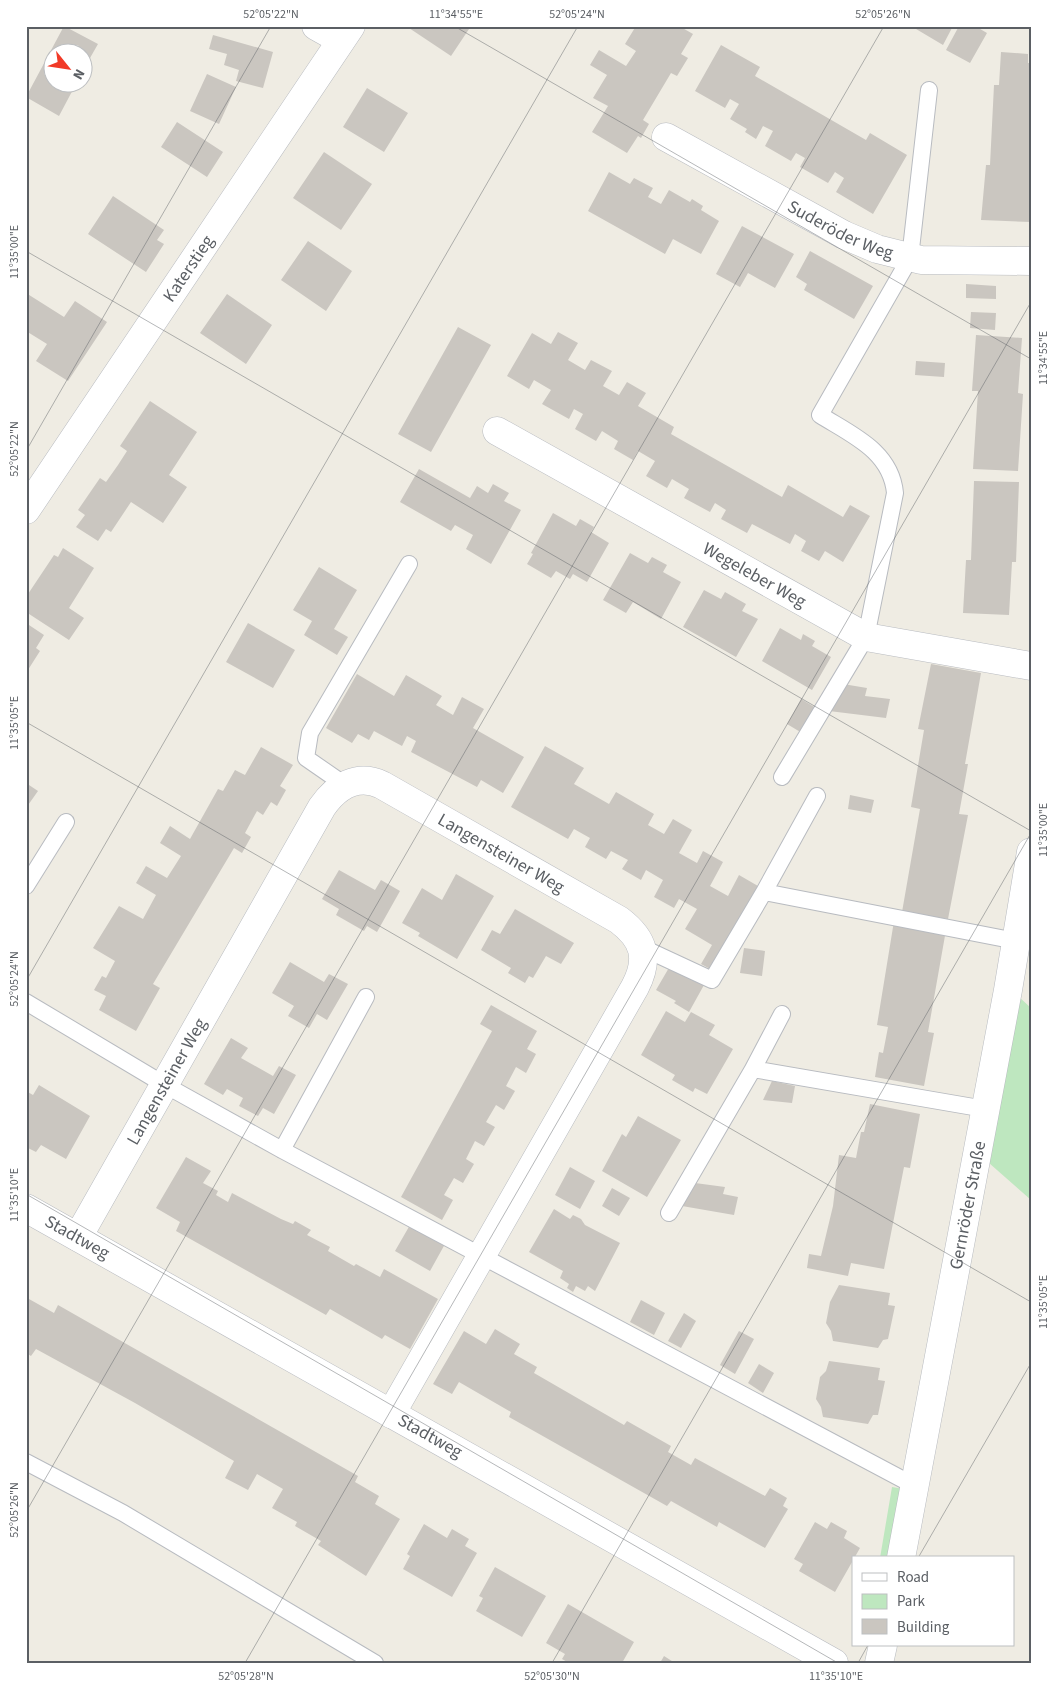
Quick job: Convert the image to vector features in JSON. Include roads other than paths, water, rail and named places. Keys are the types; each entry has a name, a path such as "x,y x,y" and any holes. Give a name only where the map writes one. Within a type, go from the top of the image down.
{"street":[{"path":"316,26 346,33"},
{"name":"Katerstieg","path":"26,510 346,33"},
{"name":"Suderöder Weg","path":"666,137 844,236 877,249 910,258 944,261 1031,261"},
{"name":"Wegeleber Weg","path":"497,431 866,637 1031,666"},
{"name":"Langensteiner Weg","path":"78,1237 322,807 332,793 345,785 363,780 382,785 619,920 632,929 642,947"},
{"name":"Gernröder Straße","path":"901,1556 1031,852"},
{"path":"391,1414 637,983 642,969 642,947"},
{"name":"Stadtweg","path":"26,1208 834,1663"},
{"path":"880,1663 883,1646"}],"lane":[{"path":"782,776 866,637 895,493 894,479 884,460 872,448 820,415 910,258 929,90"},
{"path":"345,785 306,758 310,733 409,564"},
{"path":"642,947 712,980 764,892 817,796"},
{"path":"26,886 66,822"},
{"path":"764,892 1016,941"},
{"path":"282,1150 366,997"},
{"path":"26,1002 164,1086 915,1486"},
{"path":"669,1213 753,1069 782,1014"},
{"path":"753,1069 985,1109"},
{"path":"26,1462 123,1514 375,1663"}]}
